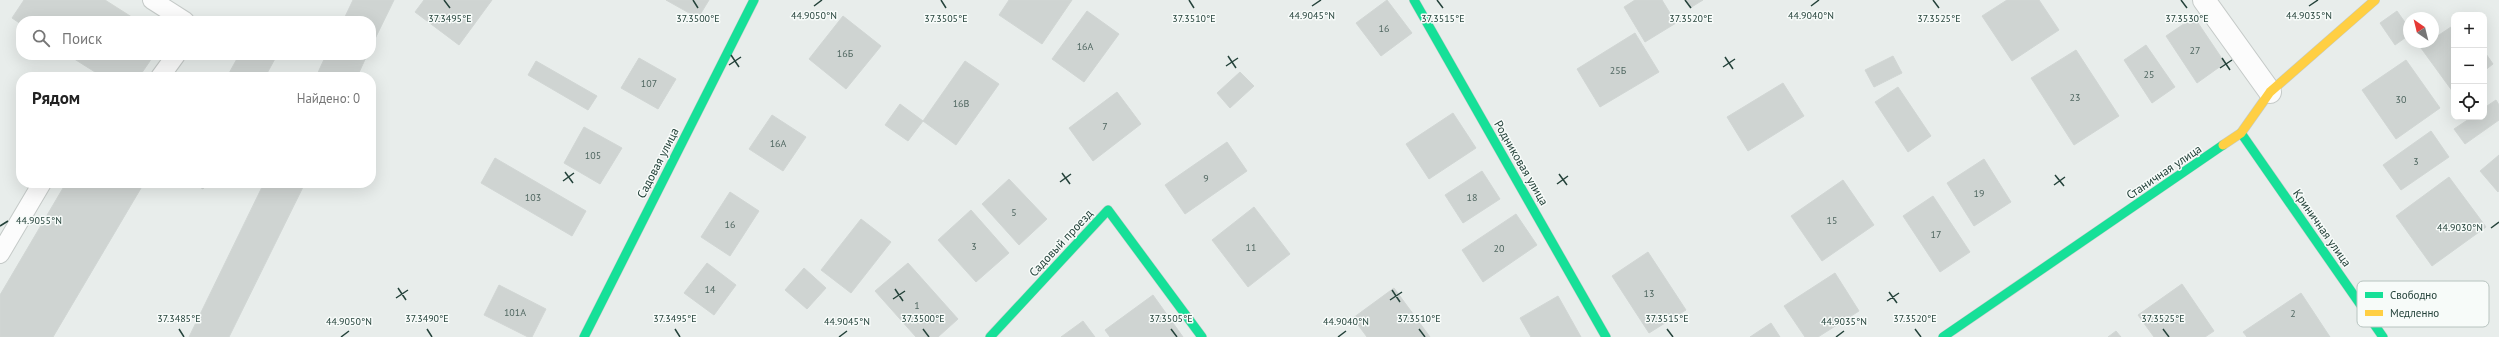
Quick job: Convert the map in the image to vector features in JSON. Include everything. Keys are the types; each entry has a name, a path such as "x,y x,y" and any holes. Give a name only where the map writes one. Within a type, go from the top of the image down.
{"street":[{"name":"Садовая улица","path":"584,337 754,0"},
{"name":"Родниковая улица","path":"1414,0 1606,337"},
{"path":"2204,0 2270,92"},
{"name":"Станичная улица","path":"1943,337 2241,133 2270,92 2375,0"},
{"name":"Криничная улица","path":"2241,133 2357,300"},
{"name":"Садовый проезд","path":"990,337 1108,210 1202,337"},
{"name":"Криничная улица","path":"2376,327 2383,337"}],"lane":[{"path":"152,0 177,16"},
{"path":"164,72 172,60"},
{"path":"0,254 39,188"}],"building":[{"path":"24,0 105,0 130,16 16,16 16,21 12,18"},
{"path":"353,0 394,0 376,37 376,16 345,16"},
{"path":"424,0 492,0 459,45 415,12"},
{"path":"666,0 709,0 698,18"},
{"path":"1009,0 1072,0 1042,44 999,15"},
{"path":"1387,0 1412,33 1381,56 1356,23"},
{"path":"1635,0 1662,0 1676,23 1645,42 1624,7"},
{"path":"1685,0 1703,0 1690,8"},
{"path":"2007,0 2039,0 2059,30 2012,61 1982,16"},
{"path":"1087,11 1119,34 1084,82 1052,59"},
{"path":"2397,11 2403,20 2403,39 2395,45 2380,23"},
{"path":"843,16 881,46 846,89 809,59"},
{"path":"2194,17 2225,63 2197,83 2166,36"},
{"path":"2451,27 2451,89 2421,48 2439,48 2439,35"},
{"path":"1635,33 1659,72 1600,107 1577,69"},
{"path":"2146,45 2175,87 2152,103 2124,60"},
{"path":"2076,50 2119,116 2074,145 2031,78"},
{"path":"2487,55 2493,64 2487,69"},
{"path":"1893,56 1902,73 1874,87 1865,70"},
{"path":"639,58 676,79 658,109 621,88"},
{"path":"76,60 151,60 142,72 95,72"},
{"path":"236,60 274,60 268,72 230,72"},
{"path":"324,60 365,60 359,72 318,72"},
{"path":"2406,60 2440,108 2396,139 2362,90"},
{"path":"536,61 597,96 588,110 528,75"},
{"path":"965,61 999,84 956,145 923,121"},
{"path":"1240,72 1254,86 1230,108 1217,93"},
{"path":"1783,83 1804,116 1748,151 1727,117"},
{"path":"1898,87 1931,136 1908,152 1875,102"},
{"path":"1117,92 1141,124 1093,161 1069,128"},
{"path":"2496,100 2499,105 2499,120 2465,144 2454,129 2468,120 2487,120 2487,106"},
{"path":"900,104 923,121 908,141 885,125"},
{"path":"1453,113 1476,148 1429,179 1406,144"},
{"path":"772,115 806,137 783,171 749,149"},
{"path":"584,127 622,148 600,184 564,163"},
{"path":"2431,131 2449,157 2401,190 2383,165"},
{"path":"1227,142 1247,171 1185,214 1165,185"},
{"path":"2499,155 2499,190 2498,192 2480,171"},
{"path":"495,158 586,211 572,236 481,183"},
{"path":"1984,159 2011,202 1974,226 1947,183"},
{"path":"1482,171 1500,199 1463,223 1445,195"},
{"path":"2449,177 2486,227 2432,266 2396,216"},
{"path":"1009,179 1047,219 1019,245 982,204"},
{"path":"1843,180 1874,225 1822,261 1791,216"},
{"path":"63,188 141,188 53,337 0,337 0,295"},
{"path":"262,188 303,188 229,337 189,337"},
{"path":"730,192 759,211 730,256 701,237"},
{"path":"1933,196 1970,252 1940,272 1903,216"},
{"path":"1254,207 1290,254 1248,287 1212,240"},
{"path":"971,210 1009,253 976,282 938,240"},
{"path":"1516,214 1537,245 1483,282 1462,250"},
{"path":"861,219 891,242 851,293 821,270"},
{"path":"1648,252 1686,310 1649,333 1612,276"},
{"path":"707,263 736,285 714,315 684,293"},
{"path":"908,263 958,319 938,337 916,337 875,291"},
{"path":"804,268 826,288 807,309 785,290"},
{"path":"1835,273 1859,311 1818,337 1805,337 1784,306"},
{"path":"2182,284 2214,331 2205,337 2154,337 2138,315"},
{"path":"499,285 546,309 532,337 528,337 484,315"},
{"path":"1394,288 1430,337 1367,337 1353,318"},
{"path":"2301,293 2330,337 2247,337 2243,332"},
{"path":"1153,295 1183,337 1110,337 1105,330"},
{"path":"1558,296 1581,337 1531,337 1520,318"},
{"path":"1083,321 1095,337 1061,337"},
{"path":"1771,323 1780,337 1750,337"},
{"path":"2116,331 2121,337 2108,337"}],"traffic: fast":[{"path":"584,337 754,0"},
{"path":"1414,0 1606,337"},
{"path":"2241,133 2357,300"},
{"path":"1943,337 2223,145"},
{"path":"990,337 1108,210 1202,337"},
{"path":"2376,327 2383,337"}],"traffic: slow":[{"path":"2223,145 2241,133 2270,92 2375,0"}]}
